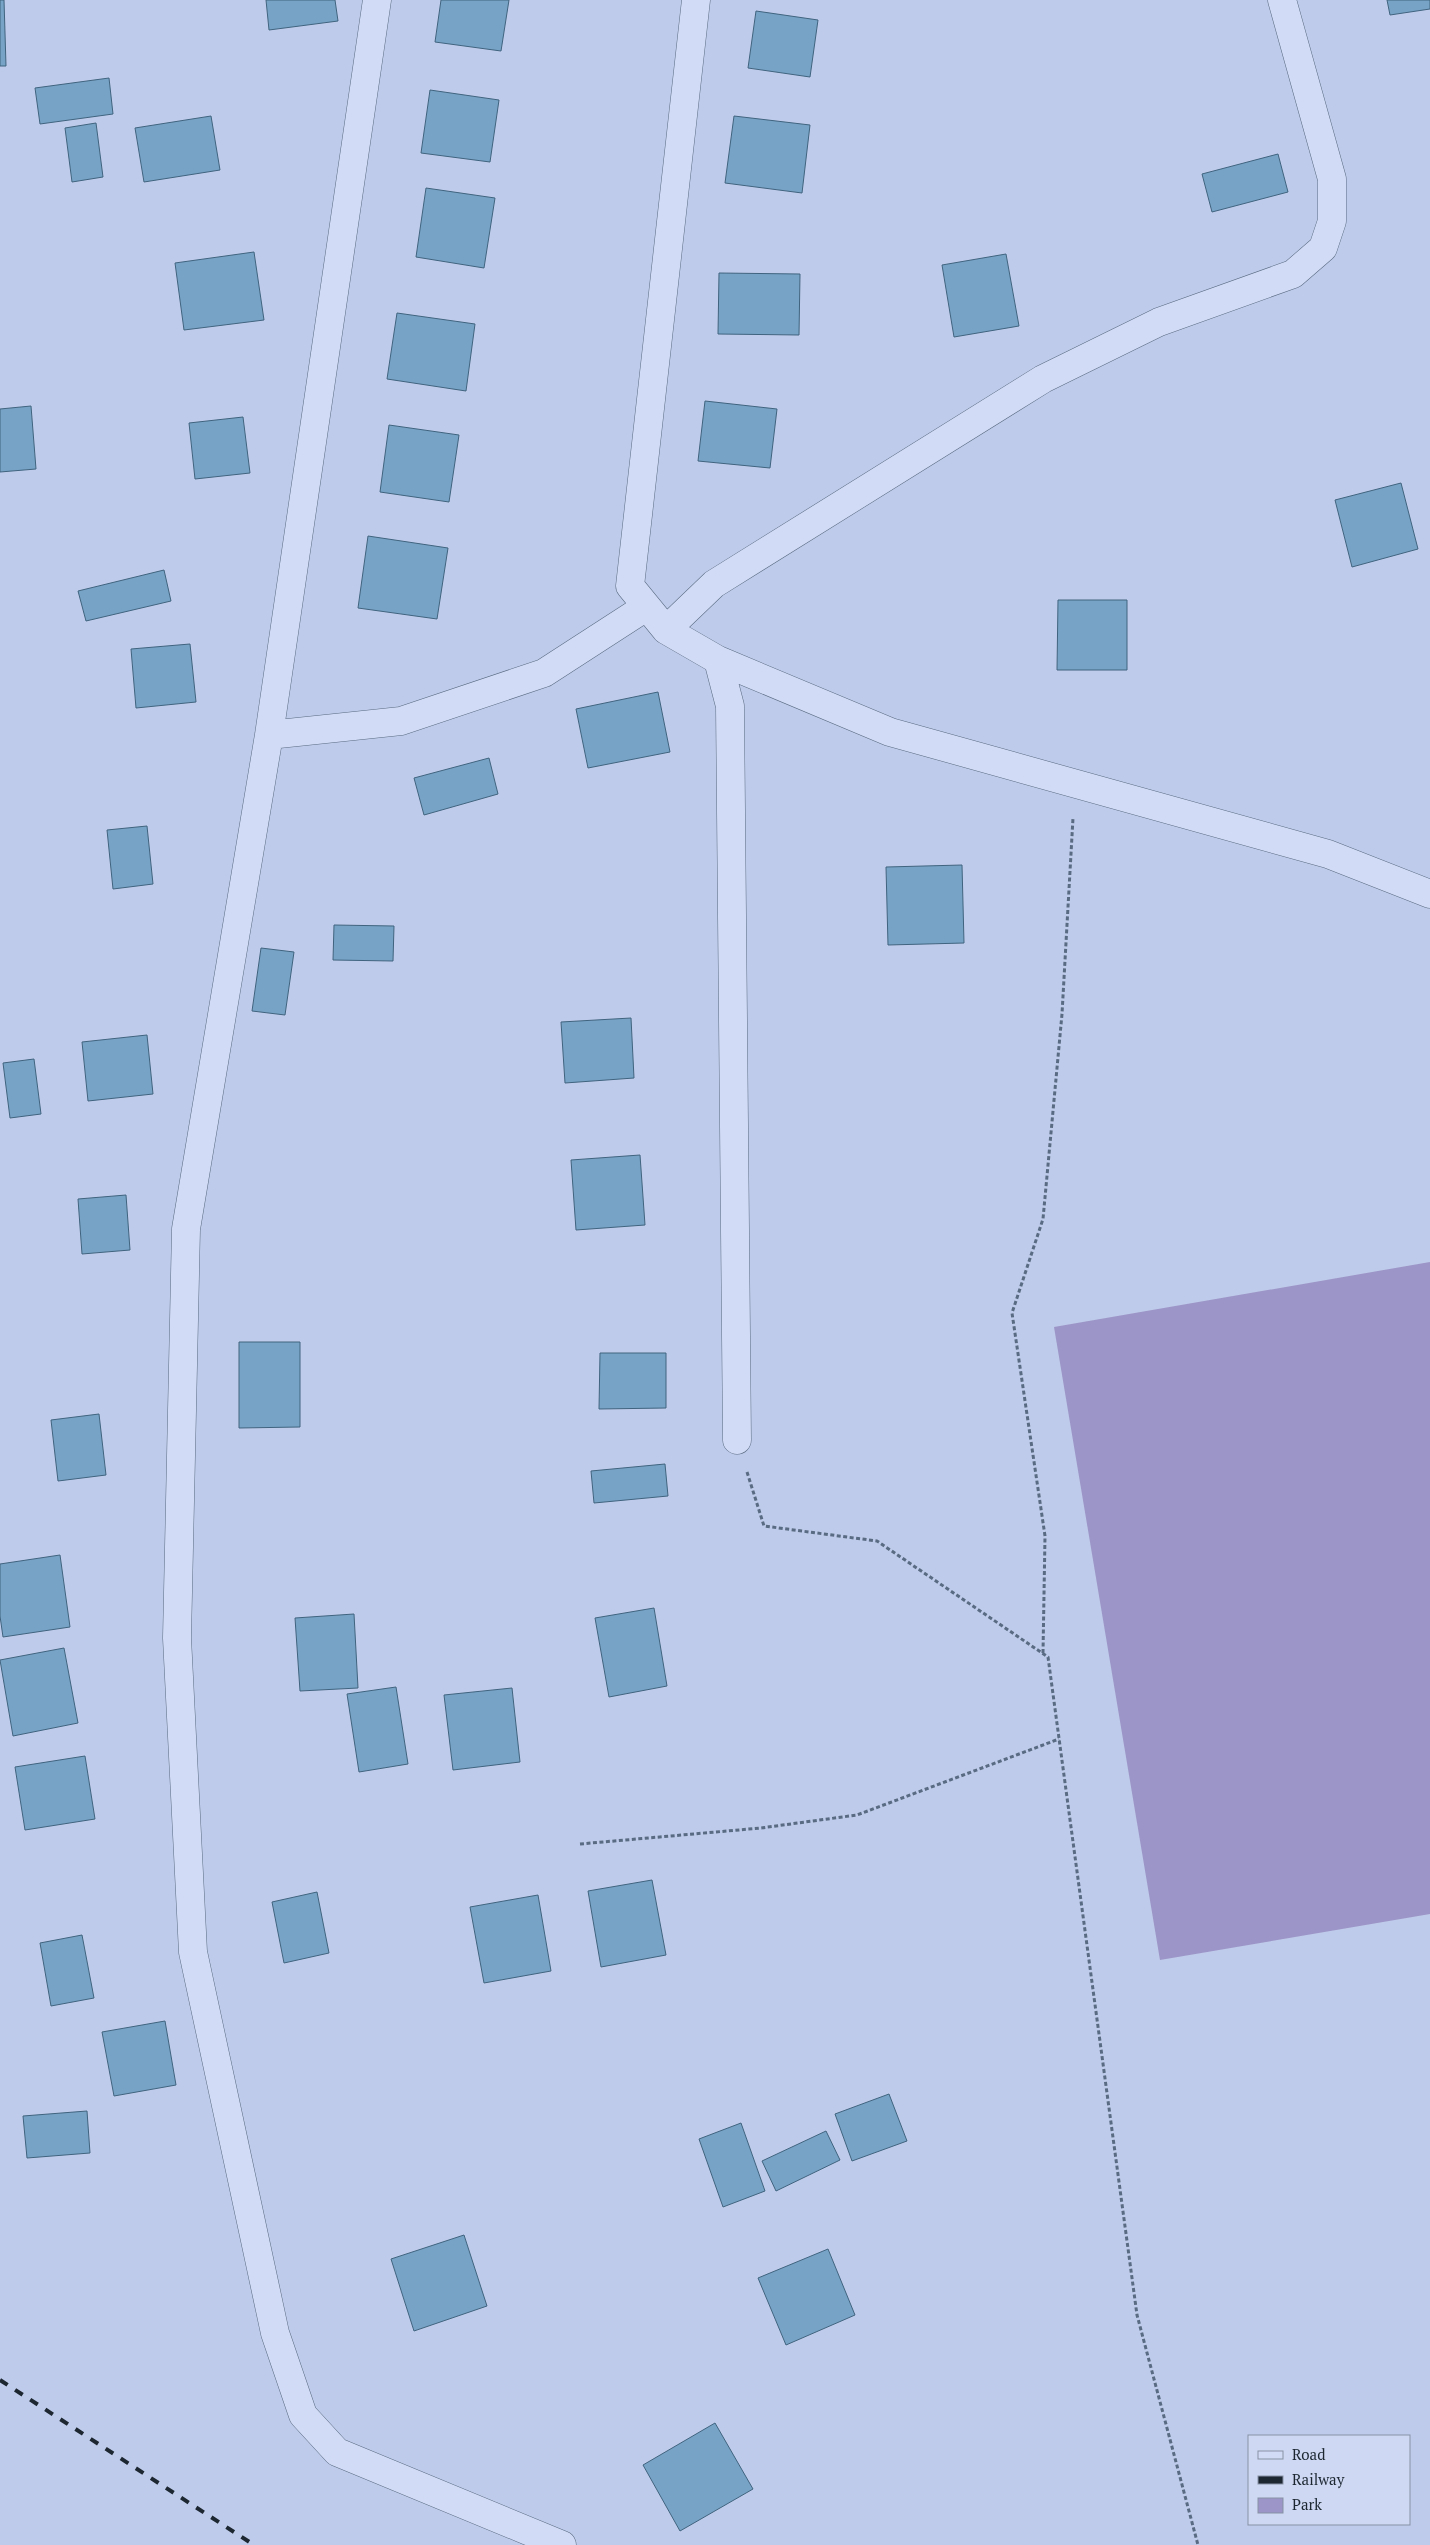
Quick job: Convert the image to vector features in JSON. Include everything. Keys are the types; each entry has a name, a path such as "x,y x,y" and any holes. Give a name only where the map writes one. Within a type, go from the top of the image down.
{"street":[{"path":"377,0 269,735 186,1229 177,1638 193,1952 275,2333 303,2415 337,2452 562,2545"},
{"path":"696,0 630,586 646,607 666,630 718,660 890,732 1328,854 1430,894"},
{"path":"666,630 714,584 1044,380 1159,322 1293,274 1323,248 1332,221 1332,179 1282,0"},
{"path":"269,735 401,721 544,673 646,607"},
{"path":"718,660 730,706 737,1440"}],"path":[{"path":"1044,1654 1045,1536 1012,1313 1043,1220 1062,1014 1074,782"},
{"path":"737,1440 764,1526 877,1542 1048,1657 1137,2315 1198,2545"},
{"path":"580,1844 761,1828 857,1815 1059,1739"}],"green space":[{"path":"1430,1262 1430,1914 1160,1960 1054,1327"}],"building":[{"path":"0,0 4,0 6,66 0,66"},
{"path":"266,0 335,0 338,21 269,30"},
{"path":"441,0 509,0 501,51 435,42"},
{"path":"1387,0 1430,0 1430,9 1390,15"},
{"path":"756,11 818,20 810,77 748,68"},
{"path":"109,78 113,114 40,124 35,88"},
{"path":"430,90 499,100 490,162 421,153"},
{"path":"211,116 220,170 144,182 135,128"},
{"path":"734,116 810,125 802,193 725,183"},
{"path":"96,123 103,177 72,182 65,128"},
{"path":"1278,154 1288,192 1212,212 1202,174"},
{"path":"426,188 495,198 484,268 416,257"},
{"path":"254,252 264,320 184,330 175,263"},
{"path":"1006,254 1019,326 954,337 942,265"},
{"path":"719,273 800,274 799,335 718,334"},
{"path":"397,313 475,324 466,391 387,379"},
{"path":"705,401 777,409 770,468 698,461"},
{"path":"31,406 36,469 0,472 0,409"},
{"path":"243,417 250,473 195,479 189,423"},
{"path":"389,425 459,435 449,502 380,492"},
{"path":"1401,483 1418,549 1352,567 1335,500"},
{"path":"368,536 448,548 437,619 358,608"},
{"path":"164,570 171,601 86,621 78,591"},
{"path":"1058,600 1127,600 1127,670 1057,670"},
{"path":"190,644 196,702 136,708 131,649"},
{"path":"658,692 670,752 588,768 576,709"},
{"path":"489,758 498,794 424,815 414,778"},
{"path":"147,826 153,884 113,889 107,830"},
{"path":"962,865 964,943 888,945 886,867"},
{"path":"334,925 394,926 393,961 333,960"},
{"path":"261,948 294,952 285,1015 252,1011"},
{"path":"631,1018 634,1078 565,1083 561,1022"},
{"path":"147,1035 153,1094 88,1101 82,1042"},
{"path":"34,1059 41,1114 10,1118 3,1063"},
{"path":"640,1155 645,1225 576,1230 571,1160"},
{"path":"126,1195 130,1250 82,1254 78,1199"},
{"path":"239,1342 300,1342 300,1427 239,1428"},
{"path":"600,1353 666,1353 666,1408 599,1409"},
{"path":"99,1414 106,1475 58,1481 51,1420"},
{"path":"665,1464 668,1496 594,1503 591,1471"},
{"path":"60,1555 70,1627 3,1637 0,1616 0,1564"},
{"path":"654,1608 667,1686 609,1697 595,1618"},
{"path":"354,1614 358,1688 300,1691 295,1618"},
{"path":"64,1648 78,1723 13,1736 0,1660"},
{"path":"396,1687 408,1764 359,1772 347,1694"},
{"path":"512,1688 520,1762 453,1770 444,1695"},
{"path":"85,1756 95,1819 25,1830 15,1767"},
{"path":"652,1880 666,1955 601,1967 588,1891"},
{"path":"317,1892 329,1953 284,1963 272,1902"},
{"path":"538,1895 551,1971 484,1983 470,1907"},
{"path":"82,1935 94,1998 51,2006 40,1943"},
{"path":"165,2021 176,2085 114,2096 102,2032"},
{"path":"889,2094 907,2141 852,2161 835,2114"},
{"path":"87,2111 90,2153 27,2158 23,2116"},
{"path":"741,2123 765,2191 723,2207 699,2139"},
{"path":"826,2131 840,2160 776,2191 762,2161"},
{"path":"464,2235 487,2306 414,2331 391,2259"},
{"path":"828,2249 855,2315 786,2345 758,2278"},
{"path":"715,2423 753,2489 680,2531 643,2465"}],"railway":[{"path":"0,2380 254,2545"}]}
